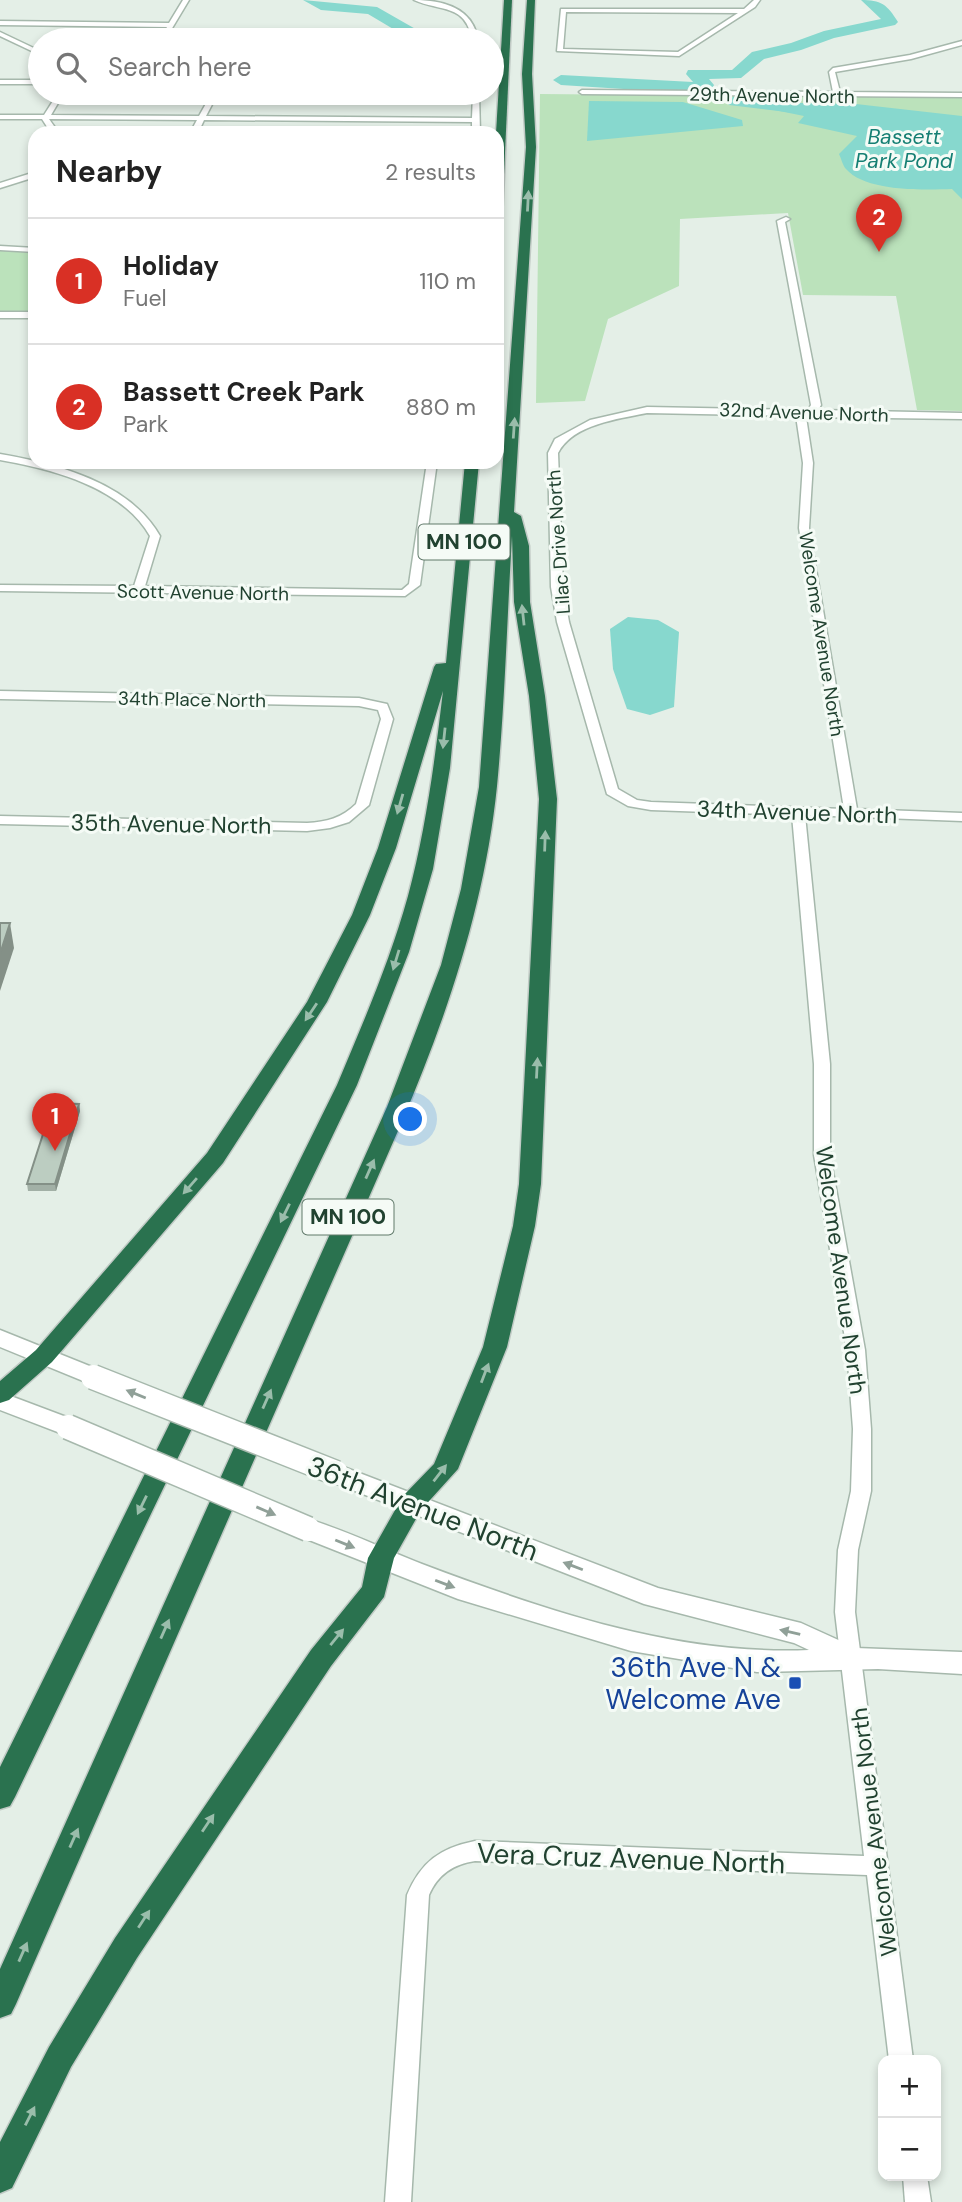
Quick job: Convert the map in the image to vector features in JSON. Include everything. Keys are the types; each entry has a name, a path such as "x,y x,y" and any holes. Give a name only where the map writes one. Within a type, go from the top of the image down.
{"highway":[{"path":"504,42 508,0"},
{"name":"MN 100","path":"0,2004 390,1124 444,989 468,897 488,787 531,147 527,74 531,0"},
{"path":"503,105 504,126"},
{"name":"MN 100","path":"0,1797 347,1085 388,987 423,871 440,769 471,469"},
{"path":"0,2177 54,2069 94,1998 169,1880 320,1658 375,1590 381,1558 412,1503 445,1469 495,1347 524,1226 530,1185 548,799 537,696 522,602 522,546 509,496"},
{"path":"0,1394 44,1356 215,1158 329,982 361,915 387,848 456,622"}],"street":[{"path":"170,28 186,0"},
{"path":"417,0 450,9 470,19 475,28"},
{"path":"608,0 608,10"},
{"path":"746,11 563,10 561,52 680,54 746,11 757,0"},
{"path":"0,23 172,25"},
{"path":"0,34 28,47"},
{"path":"837,95 832,72 835,69 911,57 962,43"},
{"path":"0,82 28,82"},
{"name":"29th Avenue North","path":"582,92 962,95"},
{"path":"46,118 54,105"},
{"path":"198,126 209,105"},
{"path":"476,105 477,126"},
{"path":"0,117 201,121 294,118 477,120"},
{"path":"46,118 51,126"},
{"path":"0,186 28,176"},
{"name":"Welcome Avenue North","path":"786,219 781,221 816,405 812,412 801,416 808,463 804,528 851,814"},
{"path":"0,248 28,250"},
{"path":"0,315 28,315"},
{"name":"32nd Avenue North","path":"647,410 962,416"},
{"name":"Lilac Drive North","path":"633,803 619,797 607,782 563,622 557,587 553,453 566,436 593,422 647,410"},
{"path":"0,457 28,464"},
{"path":"51,469 72,474 141,516 152,528 155,536 138,591"},
{"name":"Scott Avenue North","path":"0,588 405,593 414,585 431,469"},
{"name":"34th Place North","path":"0,695 359,702 383,707 387,719 362,805 354,815 341,822"},
{"name":"34th Avenue North","path":"633,803 662,807 962,817"},
{"name":"Welcome Avenue North","path":"798,812 822,1064 822,1155 856,1350 862,1429 861,1491 848,1550 845,1612 853,1659 900,2055"},
{"name":"35th Avenue North","path":"0,820 307,827 341,822"},
{"name":"36th Avenue North","path":"0,1338 653,1597 802,1634 853,1659"},
{"name":"36th Avenue North","path":"0,1401 308,1529 520,1611 651,1645 745,1660 799,1663 853,1659 962,1663"},
{"name":"Vera Cruz Avenue North","path":"398,2202 418,1895 425,1876 439,1863 454,1854 475,1851 878,1866"},
{"path":"916,2181 918,2202"}],"green space":[{"path":"540,94 962,98 962,411 917,410 896,296 803,295 788,213 680,219 679,286 608,319 585,401 536,403"},
{"path":"0,250 28,252 28,313 0,313"}],"water":[{"path":"589,101 683,102 742,120 743,126 587,141"},
{"name":"Bassett Park Pond","path":"751,102 856,104 962,116 962,199 952,189 896,188 855,177 845,168 839,154 857,136 798,123 804,116 749,105"},
{"path":"628,617 658,620 679,632 674,707 650,715 627,709 613,669 610,629"}],"building":[{"path":"0,923 10,923 0,954"},
{"path":"53,1103 79,1104 55,1184 27,1184"}],"waterway":[{"path":"310,0 321,5 372,10 403,28"},
{"path":"561,80 686,88 706,85 694,74 735,74 750,65 758,55 795,47 830,34 890,22 883,10 868,0"},
{"path":"735,101 803,109"}],"place":[{"name":"Bassett Creek Park","path":"879,252"},
{"name":"Holiday","path":"55,1151"},
{"name":"36th Ave N & Welcome Ave","path":"795,1683"}]}
